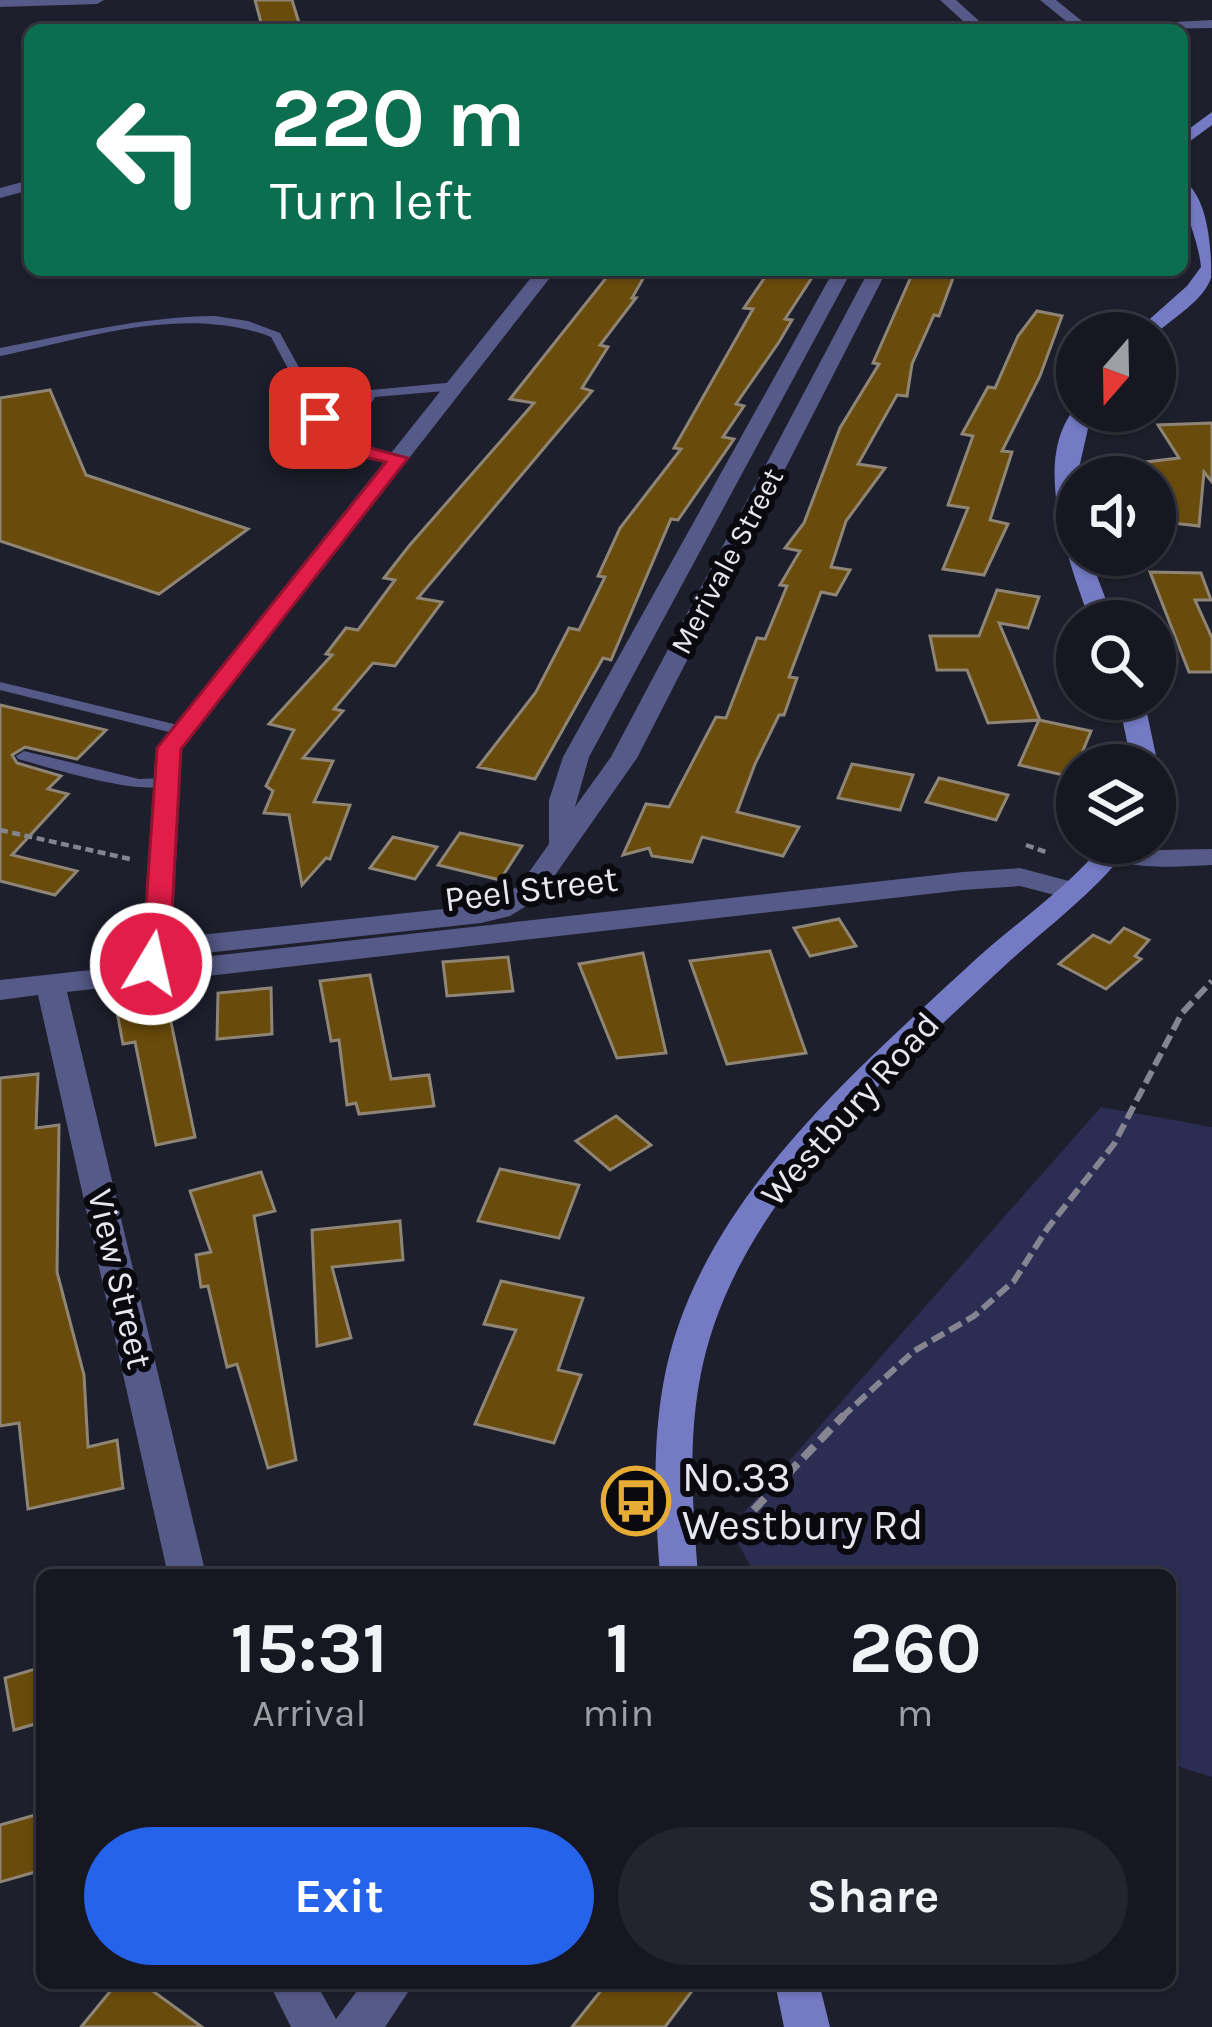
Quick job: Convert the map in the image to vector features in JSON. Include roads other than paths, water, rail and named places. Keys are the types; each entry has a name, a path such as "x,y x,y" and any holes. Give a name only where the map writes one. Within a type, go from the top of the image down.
{"main road":[{"path":"1188,137 1212,117"},
{"path":"1169,312 1195,290 1210,267 1207,236 1188,196"},
{"name":"Westbury Road","path":"678,1569 668,1479 680,1375 695,1322 736,1240 814,1136 861,1086 1097,864"},
{"path":"798,1989 808,2027"}],"street":[{"path":"0,3 18,0"},
{"path":"0,3 97,0"},
{"path":"947,0 975,24"},
{"path":"1047,0 1078,24"},
{"path":"154,961 169,748 542,276"},
{"name":"Merivale Street","path":"562,843 562,800 576,757 840,276"},
{"name":"Merivale Street","path":"154,961 500,910 529,892 624,758 875,276"},
{"path":"1176,858 1212,857"},
{"name":"Peel Street","path":"0,990 154,961 963,881 1020,877 1070,890"},
{"name":"View Street","path":"50,984 187,1569"},
{"path":"295,1989 317,2027"},
{"path":"356,2027 387,1989"}],"lane":[{"path":"0,352 172,322 232,321 276,335 326,428 351,427 371,394"},
{"path":"302,384 334,394 456,386"},
{"path":"337,430 347,448 398,458"},
{"path":"0,686 182,730"},
{"path":"25,756 139,784 165,783"}],"place":[{"name":"No.33 Westbury Rd","path":"636,1501"}]}
